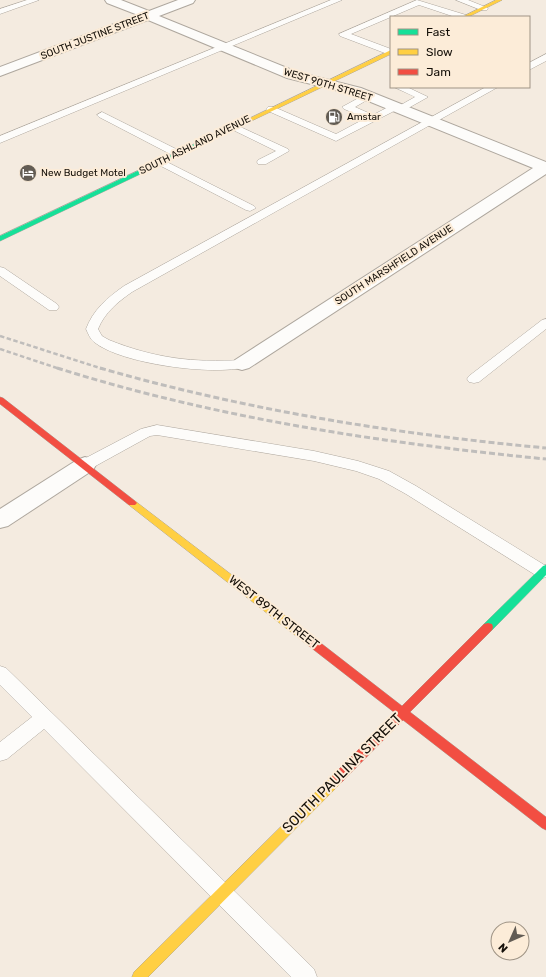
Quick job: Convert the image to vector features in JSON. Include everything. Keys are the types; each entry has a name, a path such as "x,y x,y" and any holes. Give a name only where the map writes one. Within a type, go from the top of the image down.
{"street":[{"name":"WEST 90TH STREET","path":"111,0 292,75 356,91 546,168"},
{"name":"SOUTH JUSTINE STREET","path":"0,72 190,0"},
{"path":"466,16 500,0"},
{"name":"SOUTH ASHLAND AVENUE","path":"0,239 390,52"},
{"name":"SOUTH MARSHFIELD AVENUE","path":"242,364 546,168"},
{"name":"WEST 89TH STREET","path":"0,400 546,824"},
{"path":"0,520 84,465"},
{"name":"SOUTH PAULINA STREET","path":"139,977 544,571"}],"lane":[{"path":"0,12 36,0"},
{"path":"0,140 338,0"},
{"path":"460,0 484,8"},
{"path":"390,52 344,34 419,2 461,16"},
{"path":"530,66 546,57"},
{"path":"271,109 336,138 373,118 423,97 400,88"},
{"path":"242,364 215,367 184,366 155,360 104,343 96,338 92,329 95,319 103,309 128,289 491,88"},
{"path":"369,96 347,107 373,118"},
{"path":"102,115 178,154"},
{"path":"234,127 284,151 262,162"},
{"path":"161,162 250,208"},
{"path":"0,271 53,307"},
{"path":"474,379 546,323"},
{"path":"84,465 146,432 157,430 314,456 358,466 384,475 411,490 544,571"},
{"path":"0,673 306,977"},
{"path":"0,753 45,718"}],"railway":[{"path":"0,336 103,369"},
{"path":"0,349 57,368"},
{"path":"57,368 117,386 238,415 422,445 546,459"},
{"path":"100,368 155,383 265,408 377,428 433,436 546,448"}],"traffic: fast":[{"path":"0,239 241,124"},
{"path":"488,627 546,569"}],"traffic: slow":[{"path":"466,16 500,0"},
{"path":"241,124 390,52"},
{"path":"132,503 309,640"},
{"path":"139,977 337,779"}],"traffic: jam":[{"path":"0,400 132,503"},
{"path":"337,779 488,627"},
{"path":"309,640 546,824"}],"place":[{"name":"Amstar","path":"334,117"},
{"name":"New Budget Motel","path":"28,173"}]}
